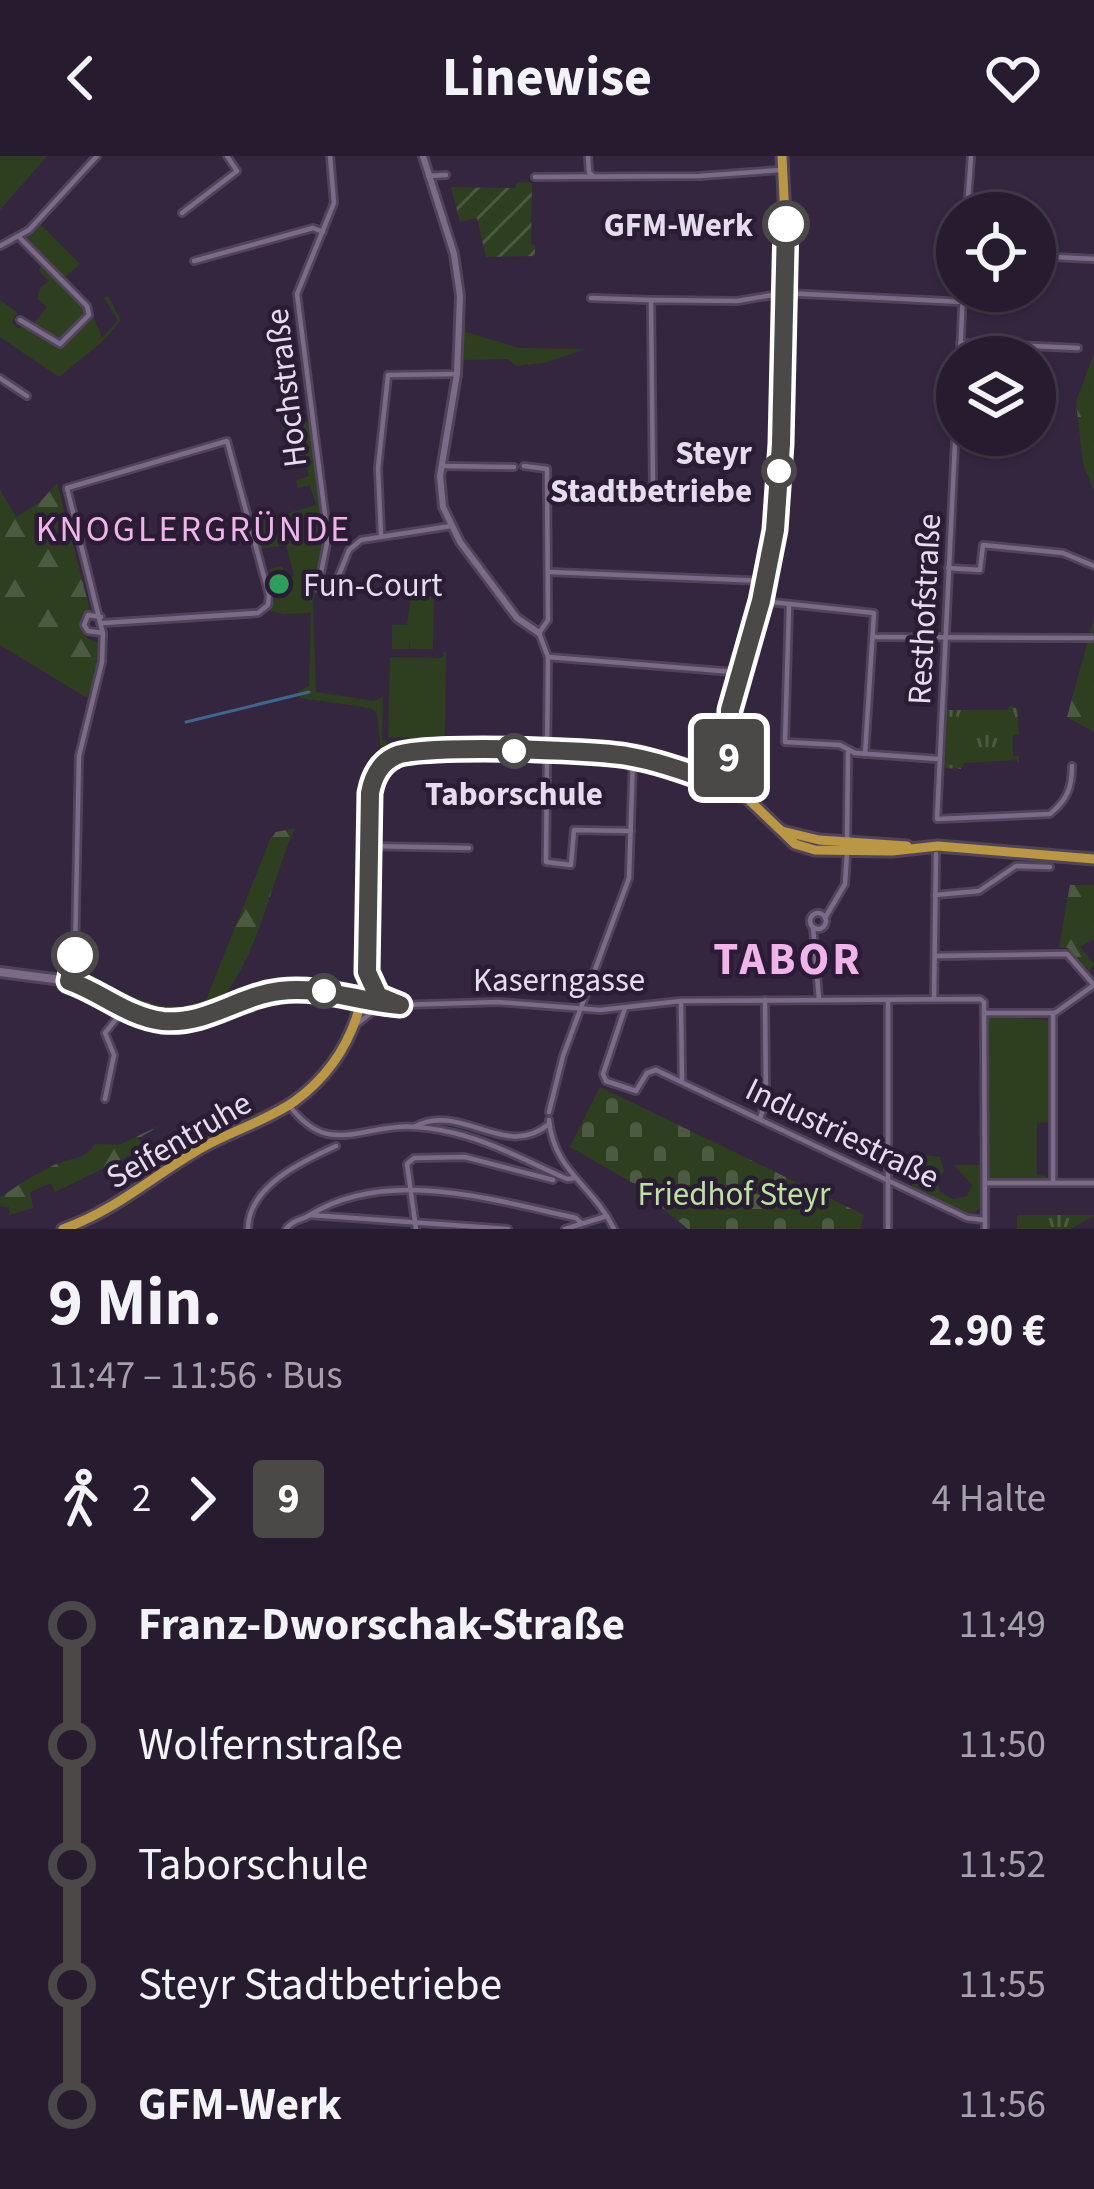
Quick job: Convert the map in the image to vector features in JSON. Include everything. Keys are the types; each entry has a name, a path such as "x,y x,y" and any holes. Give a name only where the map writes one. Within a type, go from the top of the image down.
{"main road":[{"path":"694,764 710,757 729,715 766,581 778,499 782,156"},
{"path":"719,777 730,751 728,694 747,644"},
{"path":"719,777 722,735"},
{"path":"546,751 629,749 694,764 719,777 805,848 913,847 1094,859"},
{"name":"Seifentruhe","path":"63,1229 112,1209 209,1144 289,1105 338,1058 357,1024 364,999 371,786 380,768 393,756 419,750 546,751"},
{"path":"562,750 633,757 719,777"},
{"path":"0,972 69,981 153,1019 185,1021 282,990 325,991 364,999"}],"street":[{"path":"0,246 19,237 97,156"},
{"path":"182,213 237,171 227,156"},
{"name":"Hochstraße","path":"330,156 334,200 297,294 328,538 317,581 320,590 333,590 352,547 381,534"},
{"path":"423,156 459,282 457,374 441,500 451,526 517,618 539,633 548,657 548,865 571,866 573,830 631,831"},
{"path":"588,156 593,176"},
{"path":"969,192 971,156"},
{"path":"535,177 700,176 783,170"},
{"path":"428,176 446,175"},
{"path":"194,260 313,228 323,232"},
{"path":"19,237 87,306 89,315 60,344 20,320"},
{"path":"1056,257 1094,259"},
{"path":"591,298 737,301 784,293 936,301"},
{"path":"547,490 653,488 651,299"},
{"path":"1056,347 1078,348"},
{"path":"451,526 381,534 379,468 387,376 457,374"},
{"path":"0,378 26,395"},
{"path":"69,981 75,955 79,756 102,662 103,633 102,620 67,488 227,441 268,605 258,613 102,620 88,616 84,625 88,632 103,633"},
{"name":"Resthofstraße","path":"954,456 937,819 1050,814 1072,785 1072,766"},
{"path":"442,466 514,467"},
{"path":"524,466 547,467 548,620 539,633"},
{"path":"948,568 980,570 983,545 1063,553 1094,566"},
{"path":"547,572 766,581"},
{"path":"761,601 872,610 866,754"},
{"path":"789,606 784,739 789,744 840,745 848,753 940,759"},
{"path":"874,637 1092,638"},
{"path":"548,657 734,672"},
{"path":"817,950 825,918 846,880 848,753"},
{"path":"614,1229 554,1151 549,1118 560,1065 626,891 633,757"},
{"path":"369,847 469,848"},
{"path":"934,999 937,850"},
{"path":"935,895 979,891 1016,866 1050,867"},
{"path":"819,1000 812,917 833,901"},
{"path":"818,913 825,918"},
{"path":"812,927 821,928"},
{"path":"935,956 1067,954 1094,985 1053,1013 984,1012 985,1229"},
{"path":"367,972 378,996 400,1005"},
{"name":"Kaserngasse","path":"364,999 400,1005 498,1002 581,1010 681,1001 980,999 984,1012"},
{"path":"888,1229 889,999"},
{"path":"760,1119 766,1099 765,1000"},
{"path":"625,1008 603,1078 632,1091 652,1070 682,1081 681,1001"},
{"name":"Kaserngasse","path":"357,1024 372,1012 400,1005"},
{"path":"105,1099 114,1055 106,1033 125,1009"},
{"path":"1053,1013 1053,1183"},
{"name":"Industriestraße","path":"682,1081 967,1218 985,1220"},
{"path":"289,1105 307,1126 328,1136 414,1126 465,1136 567,1179 575,1178"},
{"path":"414,1126 444,1121 509,1137 529,1137 549,1118"},
{"path":"248,1229 251,1210 264,1193 299,1162 336,1146"},
{"path":"416,1225 407,1162 433,1155 485,1161 553,1180"},
{"path":"985,1183 1094,1183"},
{"path":"310,1215 315,1209 356,1197 410,1190 490,1200 581,1223"},
{"path":"286,1229 310,1215 508,1229"},
{"path":"565,1229 607,1216"}],"green space":[{"path":"0,156 47,156 0,210"},
{"path":"517,182 532,183 535,256 486,257 477,218 460,222 451,187 515,188"},
{"path":"62,197 41,225 80,264 64,278 22,238"},
{"path":"41,265 86,310 62,340 34,323 47,307 37,298 49,281 39,271"},
{"path":"108,296 121,320 102,342 59,377 0,337 0,300 18,313 12,322 17,328 31,327 60,348 93,315 102,338 118,320 104,298"},
{"path":"465,317 466,332 519,348 586,349 544,363 516,366 508,359 462,360"},
{"path":"1094,354 1094,490 1083,464 1076,402"},
{"path":"298,421 311,426 326,540 313,603 316,692 374,701 383,696 382,740 390,750 402,746 409,760 399,764 398,771 389,772 379,796 378,835 382,840 361,842 362,795 381,754 377,713 300,698 298,691 309,686 311,613 267,610 275,599 269,569 282,566 286,579 294,576 286,545 259,549 253,524 316,505 310,485 298,488 296,480 309,476 303,457 290,460 288,452 301,448 295,429 283,431 281,424"},
{"path":"57,483 90,610 82,614 79,627 98,643 93,678 26,661 25,622 0,621 0,490 16,517 39,503"},
{"path":"411,597 434,597 433,649 410,649 410,636 409,649 392,649 392,625 407,625"},
{"path":"1094,618 1094,732 1067,717"},
{"path":"0,621 25,622 80,673 92,678 98,643 99,664 87,698 0,645"},
{"path":"443,652 445,740 388,737 390,657 442,658"},
{"path":"1009,706 1017,708 1019,734 1013,735 1013,756 1019,756 1019,764 1017,760 945,768 947,710 1008,710"},
{"path":"295,828 254,941 218,1004 182,1013 149,1009 84,978 156,1004 206,1000 270,840 276,832"},
{"path":"1070,885 1094,885 1094,939 1080,947 1094,964 1089,972 1068,948 1059,947"},
{"path":"988,1016 1048,1020 1049,1122 1037,1123 1037,1175 1046,1179 988,1179"},
{"name":"Friedhof Steyr","path":"600,1087 864,1215 860,1229 688,1229 641,1191 644,1184 633,1183 570,1147"},
{"path":"163,1124 139,1138 143,1149 55,1192 51,1183 30,1192 33,1208 9,1215 9,1207 0,1206 0,1198 19,1185 81,1156 95,1144 119,1145"},
{"path":"924,1155 940,1157 944,1171 938,1181 940,1192 953,1199 967,1196 972,1185 954,1165 980,1165 976,1212 964,1213 912,1187 912,1169 924,1169"},
{"path":"1017,1215 1094,1216 1070,1229 1017,1229"}],"waterway":[{"path":"186,722 309,692"}],"bus line":[{"name":"9","path":"75,955 69,981 153,1019 194,1020 270,992 296,989 400,1005 378,996 367,972 370,793 376,774 388,760 419,750 562,750 627,756 716,783 723,776 728,767 730,710 761,601 775,530 786,224"}],"place":[{"name":"GFM-Werk","path":"786,224"},
{"name":"Steyr Stadtbetriebe","path":"779,471"},
{"name":"Fun-Court","path":"279,584"},
{"name":"Taborschule","path":"514,751"}],"district":[{"name":"KNOGLERGRÜNDE","path":"194,528"},
{"name":"TABOR","path":"788,958"}]}
